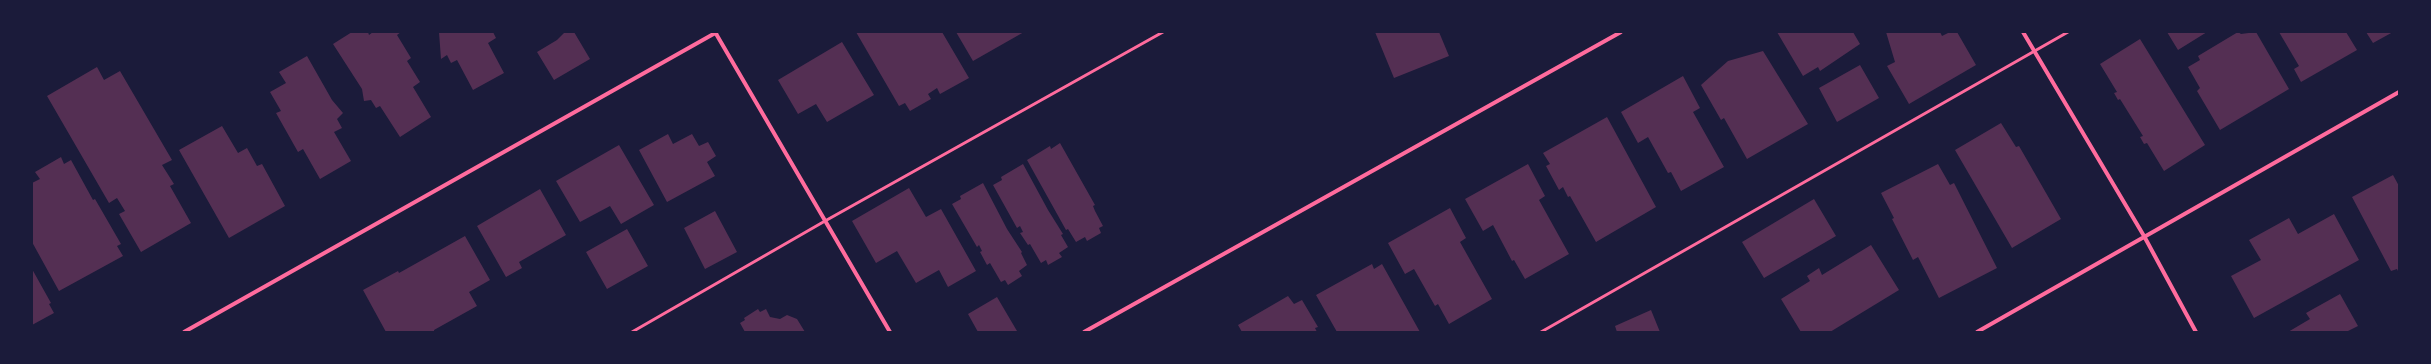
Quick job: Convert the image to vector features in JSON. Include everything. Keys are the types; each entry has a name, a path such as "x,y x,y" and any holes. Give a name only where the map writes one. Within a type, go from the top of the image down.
{"street":[{"path":"184,332 716,32 890,332"},
{"path":"1084,332 1622,32"},
{"path":"2023,32 2144,236 2196,332"},
{"path":"1977,332 2399,92"}],"lane":[{"path":"632,332 825,221 1162,32"},
{"path":"1541,332 2068,32"}],"building":[{"path":"352,32 368,32 369,35 373,32 401,32 397,35 411,58 407,61 420,82 413,87 431,117 400,137 380,106 376,108 371,100 364,101 362,89 333,44"},
{"path":"439,32 493,32 496,38 488,43 504,73 473,90 457,60 451,63 447,55 441,59"},
{"path":"565,32 574,32 590,59 554,80 537,52 557,40"},
{"path":"856,32 942,32 969,78 940,94 937,88 928,94 931,99 910,111 905,103 899,106"},
{"path":"956,32 1024,32 973,61"},
{"path":"1375,32 1439,32 1449,56 1394,78"},
{"path":"1777,32 1853,32 1860,44 1820,71 1818,67 1803,76"},
{"path":"1886,32 1940,32 1942,36 1950,32 1957,32 1976,65 1909,104 1887,66 1895,62"},
{"path":"2167,32 2207,32 2178,50"},
{"path":"2238,32 2241,34 2256,32 2289,89 2220,130 2197,91 2200,88 2188,67 2200,60 2198,56"},
{"path":"2279,32 2346,32 2357,50 2301,82 2294,69 2299,66"},
{"path":"2366,32 2393,32 2373,43"},
{"path":"2140,39 2205,145 2164,171 2147,143 2144,144 2140,137 2143,136 2120,99 2118,100 2114,93 2117,92 2100,64"},
{"path":"842,42 874,95 827,122 816,104 798,114 778,80"},
{"path":"1763,51 1808,124 1747,159 1724,118 1721,120 1701,85 1728,61"},
{"path":"307,56 332,100 343,113 337,119 342,128 334,132 351,161 320,179 303,149 298,152 276,113 281,111 270,92 286,83 279,72"},
{"path":"1860,65 1879,98 1837,122 1819,88"},
{"path":"97,67 104,80 120,71 172,160 162,165 174,184 170,186 191,223 141,252 119,214 125,211 117,198 109,203 47,96"},
{"path":"1683,76 1700,108 1693,112 1724,167 1681,191 1671,172 1668,173 1648,137 1638,143 1621,112"},
{"path":"1607,117 1656,207 1596,242 1570,196 1568,197 1563,187 1559,190 1546,166 1550,164 1543,153"},
{"path":"2001,123 2016,147 2019,146 2061,219 2012,248 1955,150"},
{"path":"222,126 238,153 247,148 257,166 262,164 285,206 229,238 179,150"},
{"path":"668,134 673,144 692,134 699,146 708,142 716,156 707,162 715,176 667,202 639,150"},
{"path":"1060,143 1095,205 1093,206 1103,226 1099,228 1101,233 1087,241 1085,237 1076,242 1068,229 1066,230 1027,160 1050,146 1051,149"},
{"path":"619,145 654,205 621,224 610,206 580,222 556,181"},
{"path":"61,157 64,164 71,160 93,200 95,199 121,244 117,246 123,256 59,291 32,242 32,183 40,179 35,172"},
{"path":"1023,164 1063,234 1061,235 1068,247 1059,253 1062,257 1048,265 1046,260 1041,263 1030,244 1028,245 1020,233 1023,232 1020,226 1017,228 993,185 1002,180 1001,177"},
{"path":"1528,164 1545,196 1539,200 1569,254 1525,279 1514,260 1512,261 1493,225 1483,231 1465,199"},
{"path":"1938,164 1950,185 1954,183 1997,268 1939,298 1918,257 1913,260 1892,219 1894,218 1881,193"},
{"path":"2393,175 2399,186 2399,273 2397,269 2391,271 2352,197"},
{"path":"983,183 1007,229 1022,252 1021,253 1027,265 1019,271 1022,276 1008,285 1005,280 1001,282 990,263 987,265 980,252 982,251 979,245 977,247 952,204 961,199 960,196"},
{"path":"909,188 926,217 941,209 976,271 948,287 939,270 916,283 897,251 876,263 852,221"},
{"path":"540,189 566,235 519,262 522,268 506,277 477,226"},
{"path":"1814,199 1836,236 1764,278 1742,242"},
{"path":"1450,208 1466,238 1460,242 1492,299 1449,324 1438,304 1435,306 1414,269 1405,274 1388,243"},
{"path":"715,211 737,252 705,269 684,228"},
{"path":"2334,214 2359,260 2254,318 2231,276 2261,260 2249,240 2289,218 2298,234"},
{"path":"627,229 648,266 607,289 586,252"},
{"path":"465,236 490,280 469,292 477,306 434,330 434,332 386,332 363,290 398,271 399,273"},
{"path":"1871,245 1899,290 1830,332 1801,332 1781,299 1810,281 1807,276 1819,268 1822,275"},
{"path":"1372,264 1374,269 1382,264 1420,332 1337,332 1316,295"},
{"path":"32,269 51,303 49,304 54,313 32,325"},
{"path":"2340,294 2358,326 2346,332 2288,332 2310,319 2306,313"},
{"path":"1288,296 1294,304 1302,300 1318,327 1315,328 1317,332 1242,332 1238,325"},
{"path":"997,297 1017,331 978,332 968,314"},
{"path":"758,309 760,312 766,309 770,317 780,319 787,315 797,319 805,332 745,332 740,323 745,320 744,318"},
{"path":"1651,310 1660,332 1617,332 1615,326"}]}
